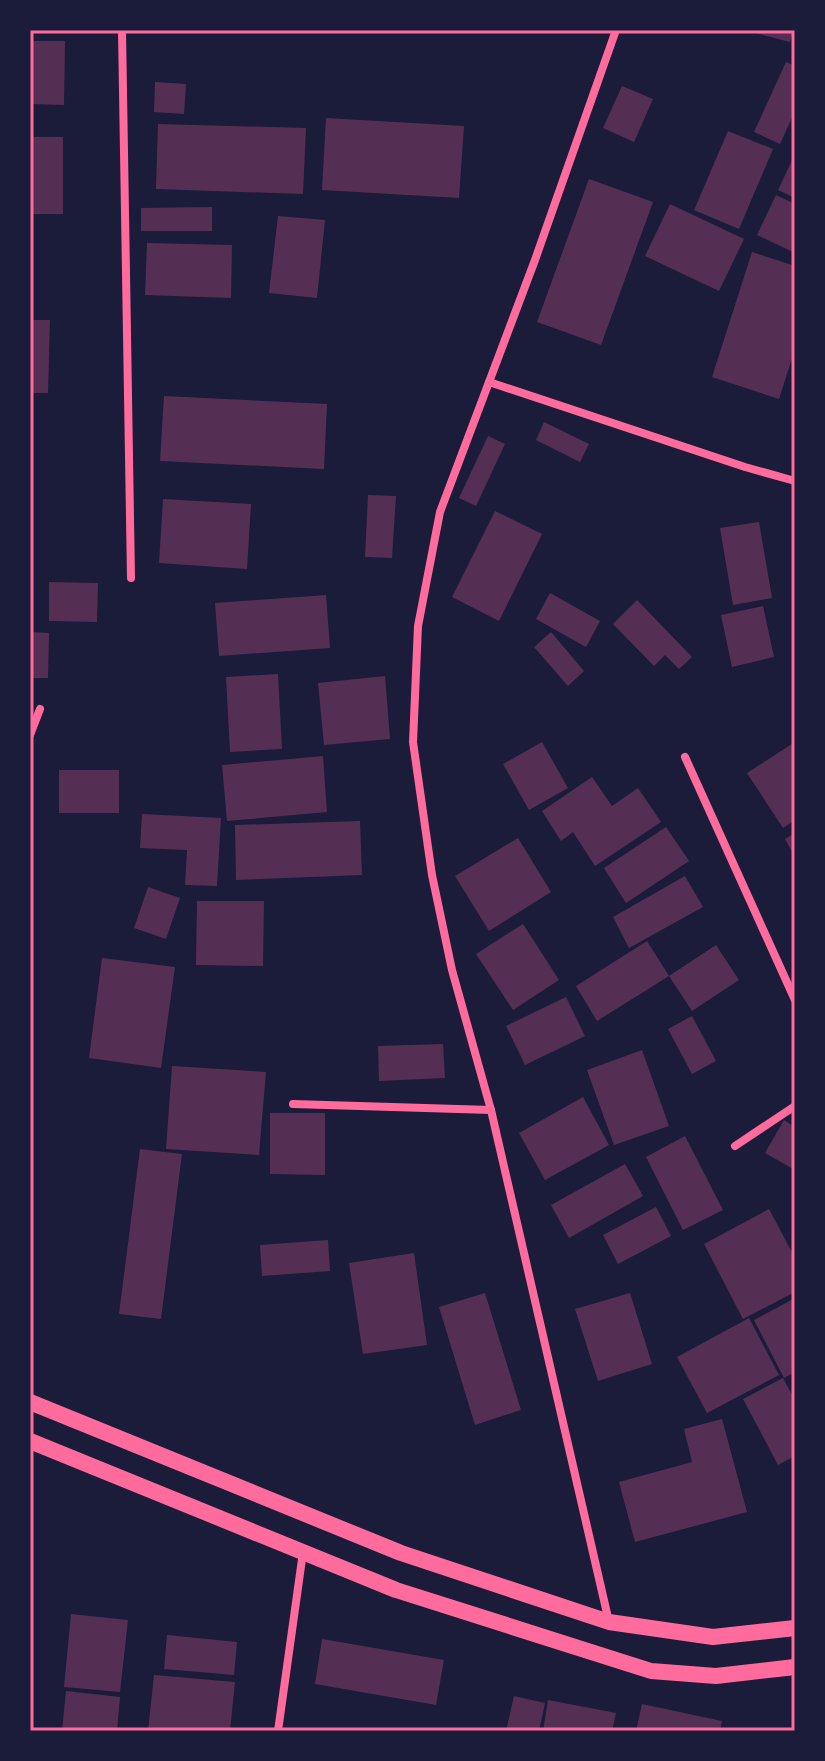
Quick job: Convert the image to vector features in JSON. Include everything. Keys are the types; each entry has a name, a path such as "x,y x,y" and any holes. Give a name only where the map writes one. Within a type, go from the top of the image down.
{"main road":[{"path":"30,1402 401,1553 609,1622 713,1637 795,1628"},
{"path":"30,1441 396,1590 651,1671 716,1676 795,1667"}],"street":[{"path":"122,30 131,578"},
{"path":"609,1622 491,1110 452,970 432,875 413,742 418,626 425,576 440,512 616,30"},
{"path":"489,382 795,481"},
{"path":"30,735 40,709"},
{"path":"685,757 795,1000"},
{"path":"293,1104 491,1110"},
{"path":"735,1146 795,1106"},
{"path":"278,1731 303,1552"}],"building":[{"path":"744,30 793,30 790,42"},
{"path":"30,41 65,41 64,105 30,104"},
{"path":"786,62 795,66 795,111 780,144 754,132"},
{"path":"155,82 186,84 184,114 154,112"},
{"path":"622,86 653,99 634,142 603,128"},
{"path":"326,118 464,126 459,198 322,190"},
{"path":"158,124 306,128 303,194 156,189"},
{"path":"728,131 773,149 739,229 694,210"},
{"path":"30,137 63,137 63,214 30,214"},
{"path":"795,159 795,198 778,190"},
{"path":"589,179 653,202 601,345 537,322"},
{"path":"776,195 795,204 795,253 757,235"},
{"path":"670,204 744,239 719,291 645,256"},
{"path":"212,207 212,231 141,231 141,208"},
{"path":"278,216 325,220 317,298 269,293"},
{"path":"147,243 232,245 231,298 145,295"},
{"path":"752,252 795,266 795,349 779,399 712,377"},
{"path":"30,320 50,320 48,393 30,393"},
{"path":"164,396 327,404 324,469 160,461"},
{"path":"544,422 589,444 580,462 536,440"},
{"path":"488,436 505,444 476,506 459,498"},
{"path":"368,495 396,496 392,558 365,557"},
{"path":"163,499 251,504 247,569 159,563"},
{"path":"495,511 542,534 499,621 452,597"},
{"path":"759,522 772,598 733,605 720,528"},
{"path":"49,582 98,583 97,622 49,621"},
{"path":"550,593 600,621 586,647 536,619"},
{"path":"326,595 330,648 219,656 215,603"},
{"path":"637,600 692,657 679,669 665,655 654,666 613,624"},
{"path":"763,606 774,657 732,667 721,615"},
{"path":"30,632 49,633 48,678 30,678"},
{"path":"551,632 584,671 568,686 534,647"},
{"path":"278,674 282,749 230,752 226,677"},
{"path":"385,676 390,739 324,745 318,683"},
{"path":"542,742 568,788 529,810 503,764"},
{"path":"795,742 795,820 783,828 747,773"},
{"path":"323,756 327,812 227,821 222,765"},
{"path":"59,770 119,770 119,813 59,813"},
{"path":"592,777 612,806 638,788 661,822 595,866 573,832 561,841 542,811"},
{"path":"142,814 221,818 217,886 185,885 187,850 140,848"},
{"path":"360,821 362,875 236,880 235,825"},
{"path":"666,827 689,861 626,903 604,868"},
{"path":"795,833 795,857 785,839"},
{"path":"518,838 551,892 489,931 455,876"},
{"path":"685,876 703,907 629,948 613,917"},
{"path":"148,887 180,898 166,939 134,928"},
{"path":"197,901 264,901 263,966 196,965"},
{"path":"523,924 559,980 513,1010 476,954"},
{"path":"647,941 669,976 597,1021 576,986"},
{"path":"716,945 739,980 692,1011 669,976"},
{"path":"102,958 175,967 161,1068 89,1058"},
{"path":"566,997 585,1036 525,1065 506,1026"},
{"path":"692,1016 716,1061 692,1074 668,1029"},
{"path":"443,1044 445,1078 379,1081 378,1046"},
{"path":"642,1050 669,1126 614,1145 587,1070"},
{"path":"172,1066 266,1072 259,1155 166,1149"},
{"path":"583,1097 609,1145 545,1180 519,1133"},
{"path":"270,1113 325,1113 325,1175 270,1174"},
{"path":"784,1120 795,1127 795,1170 765,1153"},
{"path":"685,1136 723,1210 683,1230 646,1157"},
{"path":"140,1149 182,1154 161,1319 119,1314"},
{"path":"625,1164 643,1196 569,1238 551,1205"},
{"path":"656,1207 671,1236 618,1264 603,1235"},
{"path":"769,1209 795,1258 795,1292 743,1319 704,1244"},
{"path":"328,1240 330,1271 262,1276 260,1245"},
{"path":"414,1253 427,1345 363,1354 349,1263"},
{"path":"485,1293 521,1410 475,1425 439,1307"},
{"path":"630,1293 652,1364 598,1381 575,1309"},
{"path":"795,1298 795,1372 784,1378 754,1320"},
{"path":"749,1318 779,1375 707,1413 677,1357"},
{"path":"783,1378 795,1400 795,1456 778,1465 743,1399"},
{"path":"722,1419 747,1512 635,1542 619,1482 692,1462 684,1429"},
{"path":"71,1614 128,1620 120,1692 64,1687"},
{"path":"167,1635 237,1642 234,1675 164,1669"},
{"path":"322,1639 444,1660 436,1705 315,1684"},
{"path":"154,1675 235,1682 230,1731 148,1731"},
{"path":"66,1691 120,1697 117,1731 62,1731"},
{"path":"514,1696 545,1703 539,1731 506,1731"},
{"path":"548,1700 616,1713 612,1731 543,1731"},
{"path":"642,1704 722,1721 720,1731 636,1731"}]}
